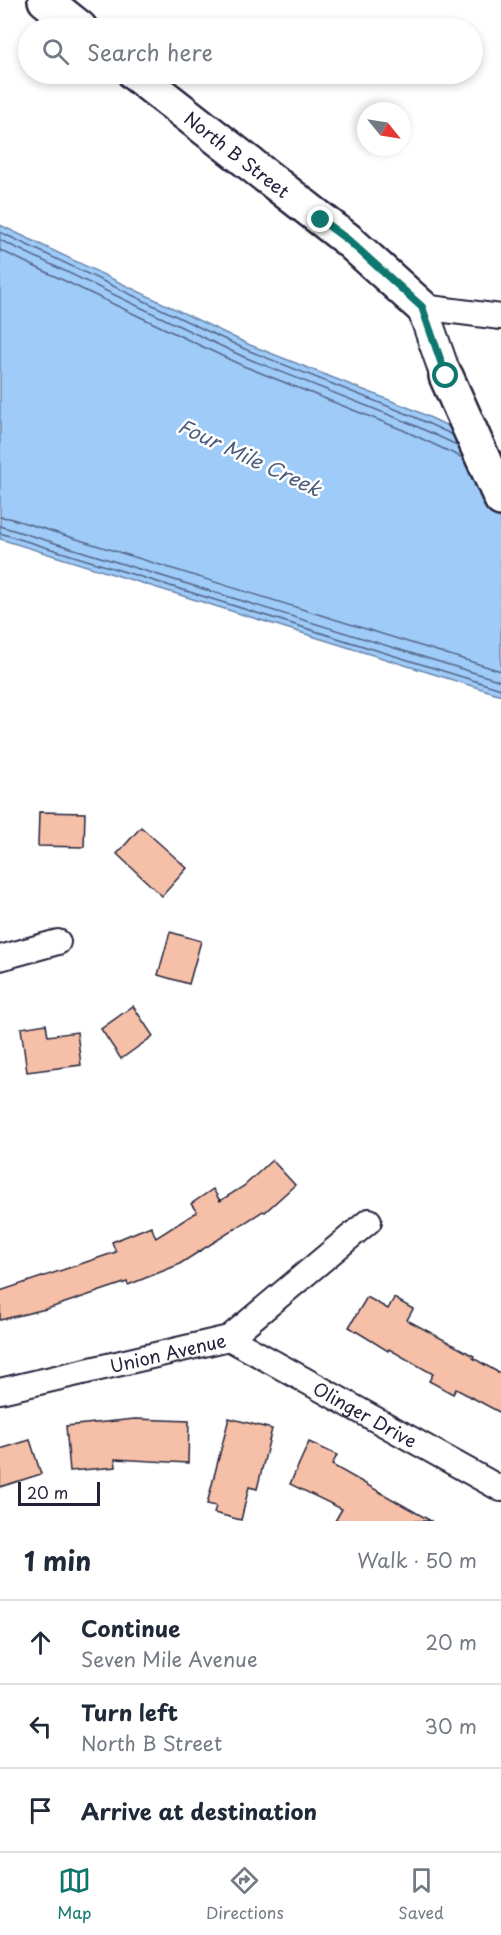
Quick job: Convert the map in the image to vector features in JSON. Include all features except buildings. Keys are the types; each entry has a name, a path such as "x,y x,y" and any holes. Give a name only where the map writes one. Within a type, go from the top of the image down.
{"main road":[{"path":"45,0 68,18"},
{"name":"North B Street","path":"148,84 348,240 422,307"},
{"path":"446,376 501,499"}],"street":[{"path":"446,376 422,307 501,317"},
{"path":"0,958 58,942"},
{"name":"Union Avenue","path":"0,1391 229,1338 369,1221"},
{"name":"Olinger Drive","path":"229,1338 501,1489"}],"water":[{"name":"Four Mile Creek","path":"0,225 250,345 412,409 501,451 501,695 0,539"}],"route":[{"path":"321,220 348,240 422,307 446,376"}]}
